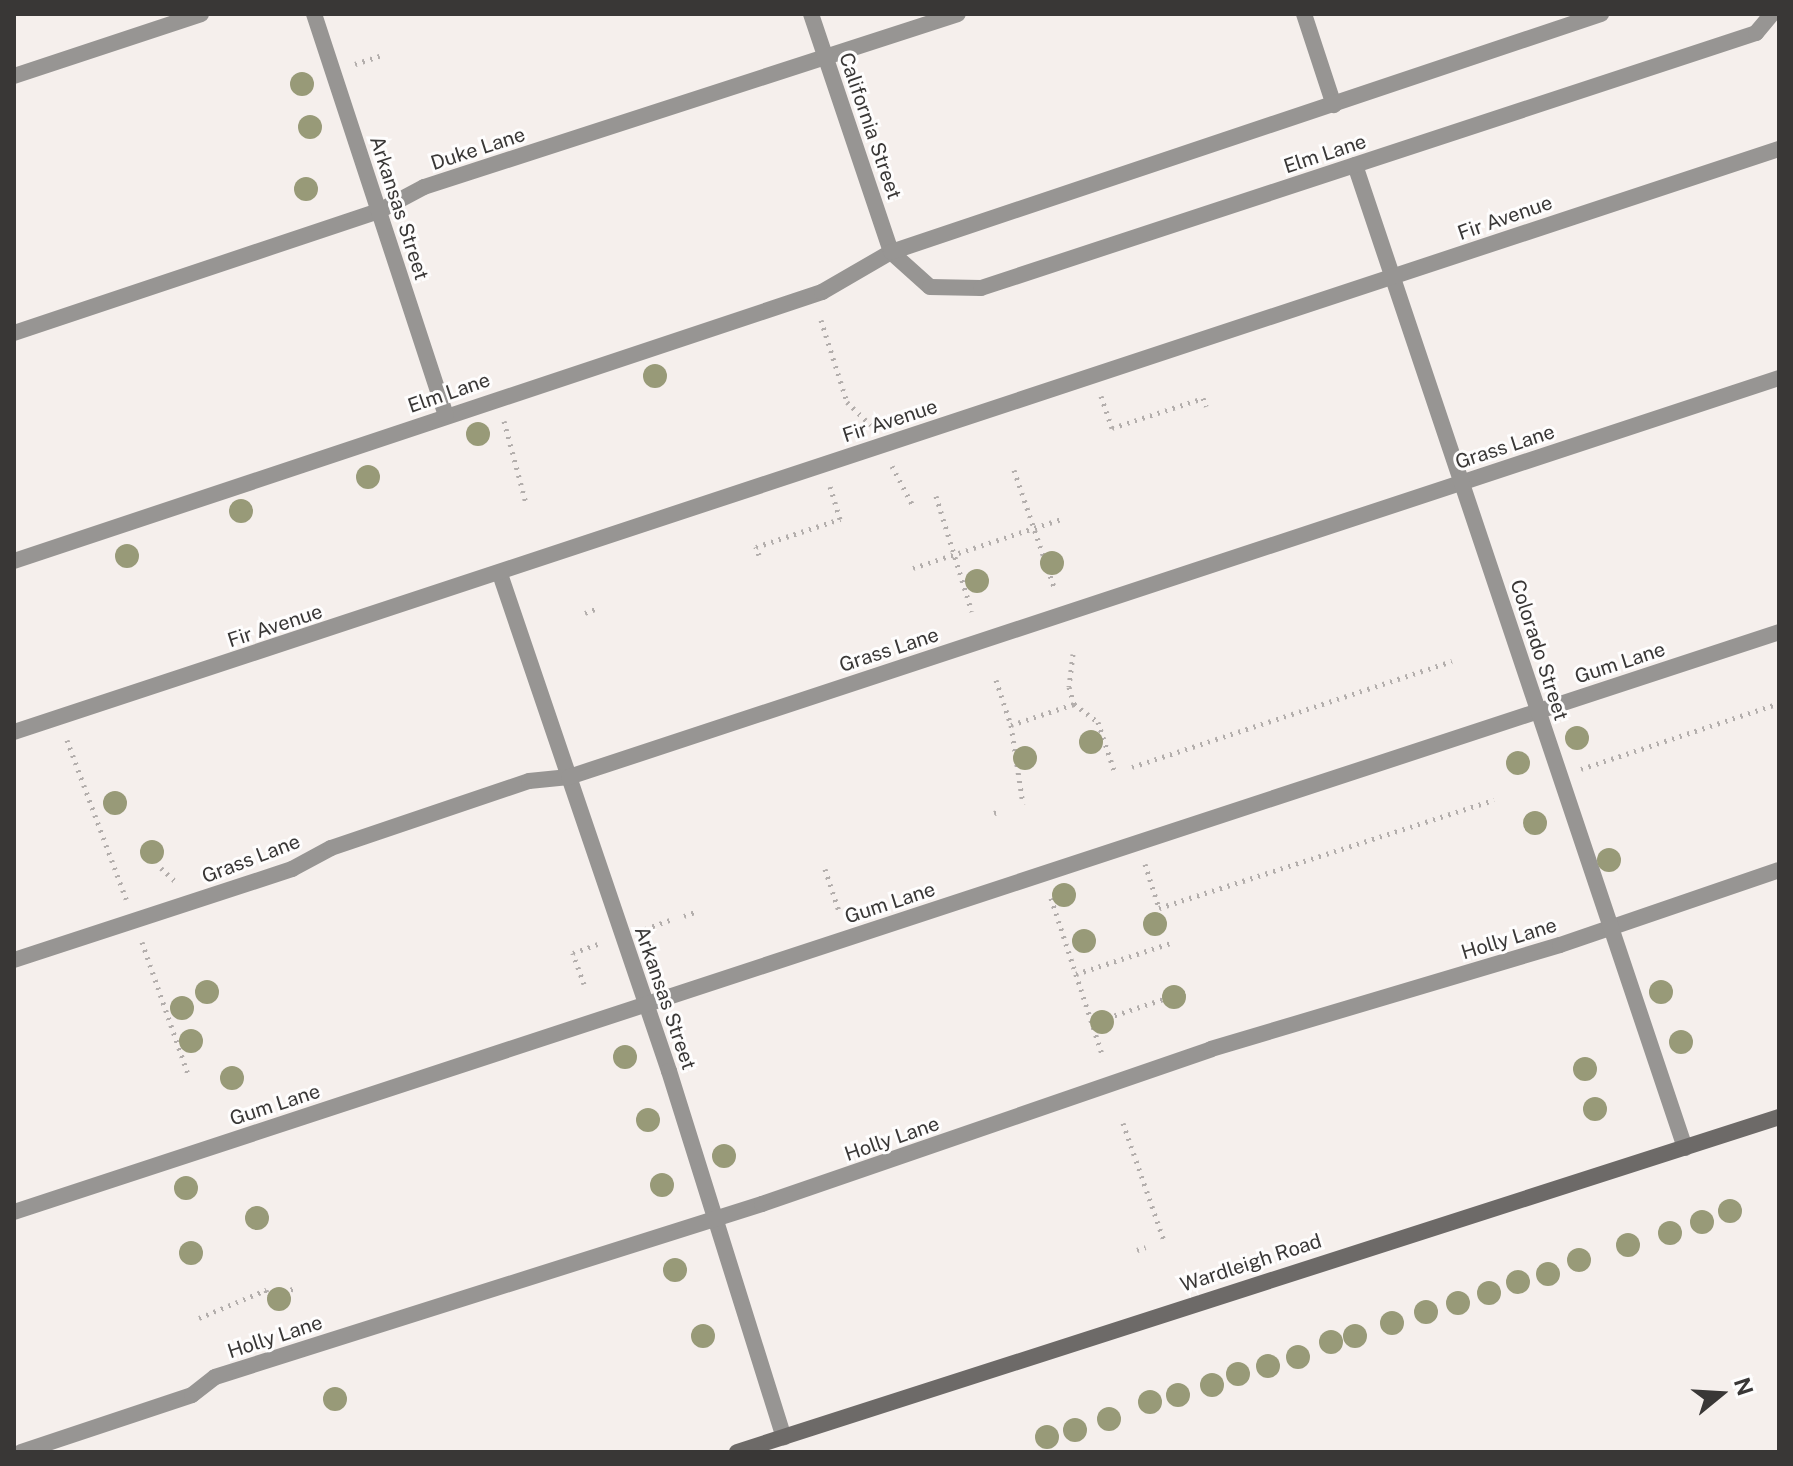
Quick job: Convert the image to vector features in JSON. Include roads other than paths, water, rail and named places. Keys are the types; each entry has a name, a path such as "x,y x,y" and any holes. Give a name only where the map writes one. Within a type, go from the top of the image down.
{"main road":[{"name":"Wardleigh Road","path":"737,1452 1779,1117"}],"street":[{"path":"14,76 201,14"},
{"name":"Arkansas Street","path":"314,14 446,415"},
{"name":"California Street","path":"811,14 891,252"},
{"name":"Duke Lane","path":"14,333 379,211 424,187 958,14"},
{"path":"1304,14 1334,105"},
{"name":"Elm Lane","path":"14,561 822,292 891,252 1601,14"},
{"name":"Elm Lane","path":"891,252 930,287 981,288 1756,33 1772,14"},
{"name":"Fir Avenue","path":"14,732 500,574 1779,149"},
{"name":"Colorado Street","path":"1355,165 1685,1148"},
{"name":"Grass Lane","path":"14,960 292,869 331,848 529,781 569,777 1779,378"},
{"name":"Arkansas Street","path":"500,574 647,1004 784,1437"},
{"name":"Gum Lane","path":"14,1212 1779,632"},
{"name":"Holly Lane","path":"21,1452 192,1395 215,1377 713,1219 1211,1049 1609,927 1779,870"}]}
